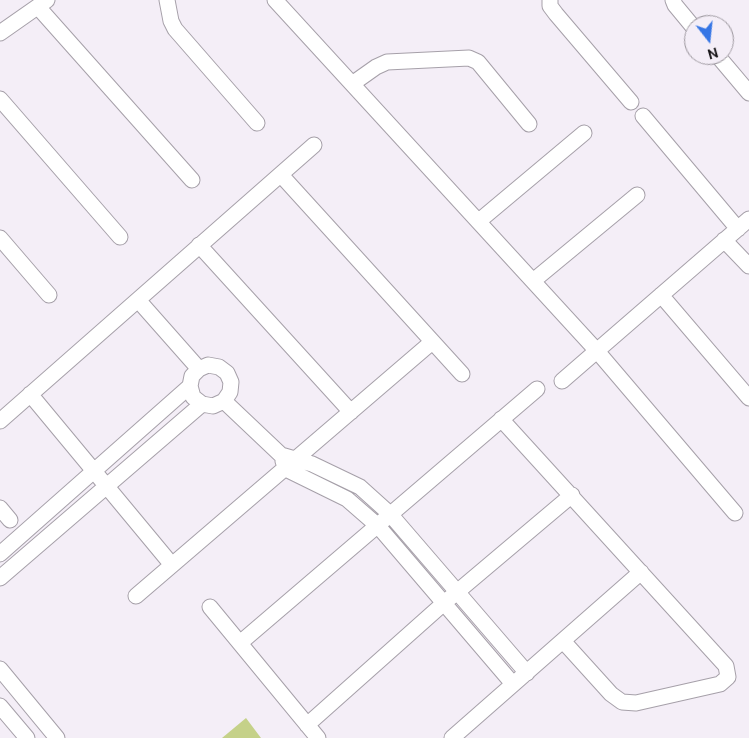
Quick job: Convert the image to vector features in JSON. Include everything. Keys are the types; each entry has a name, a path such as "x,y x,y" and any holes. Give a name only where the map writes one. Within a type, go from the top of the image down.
{"street":[{"path":"167,0 171,21 175,29 257,123"},
{"path":"275,0 597,351 734,513"},
{"path":"550,0 550,6 556,14 631,102"},
{"path":"673,0 684,16"},
{"path":"0,33 42,3 192,180"},
{"path":"352,84 376,67 387,62 469,58 478,62 529,124"},
{"path":"725,65 749,93"},
{"path":"0,99 120,237"},
{"path":"562,381 743,224 643,116"},
{"path":"478,222 584,133"},
{"path":"0,421 314,145"},
{"path":"281,175 462,374"},
{"path":"533,282 637,195"},
{"path":"0,238 49,296"},
{"path":"724,240 749,266"},
{"path":"200,246 351,412"},
{"path":"661,295 749,398"},
{"path":"138,300 199,369"},
{"path":"136,596 288,461 351,412 432,342"},
{"path":"208,365 218,367 226,373 231,382 230,392 224,401 214,406 202,404 193,397 190,386 192,376 199,369 208,365"},
{"path":"0,554 190,386"},
{"path":"240,643 537,389"},
{"path":"30,394 172,565"},
{"path":"224,401 288,461 347,499 378,526 513,684"},
{"path":"0,578 202,404"},
{"path":"501,419 726,666 728,677 720,684 636,703 622,702 611,694 563,641"},
{"path":"288,461 312,464 360,487 390,514 527,673"},
{"path":"308,725 444,603 572,495"},
{"path":"0,508 10,520"},
{"path":"36,522 48,537"},
{"path":"452,738 641,572"},
{"path":"210,607 318,738"},
{"path":"0,668 57,738"},
{"path":"0,706 27,738"}],"green space":[{"path":"246,718 261,738 222,738"}]}
